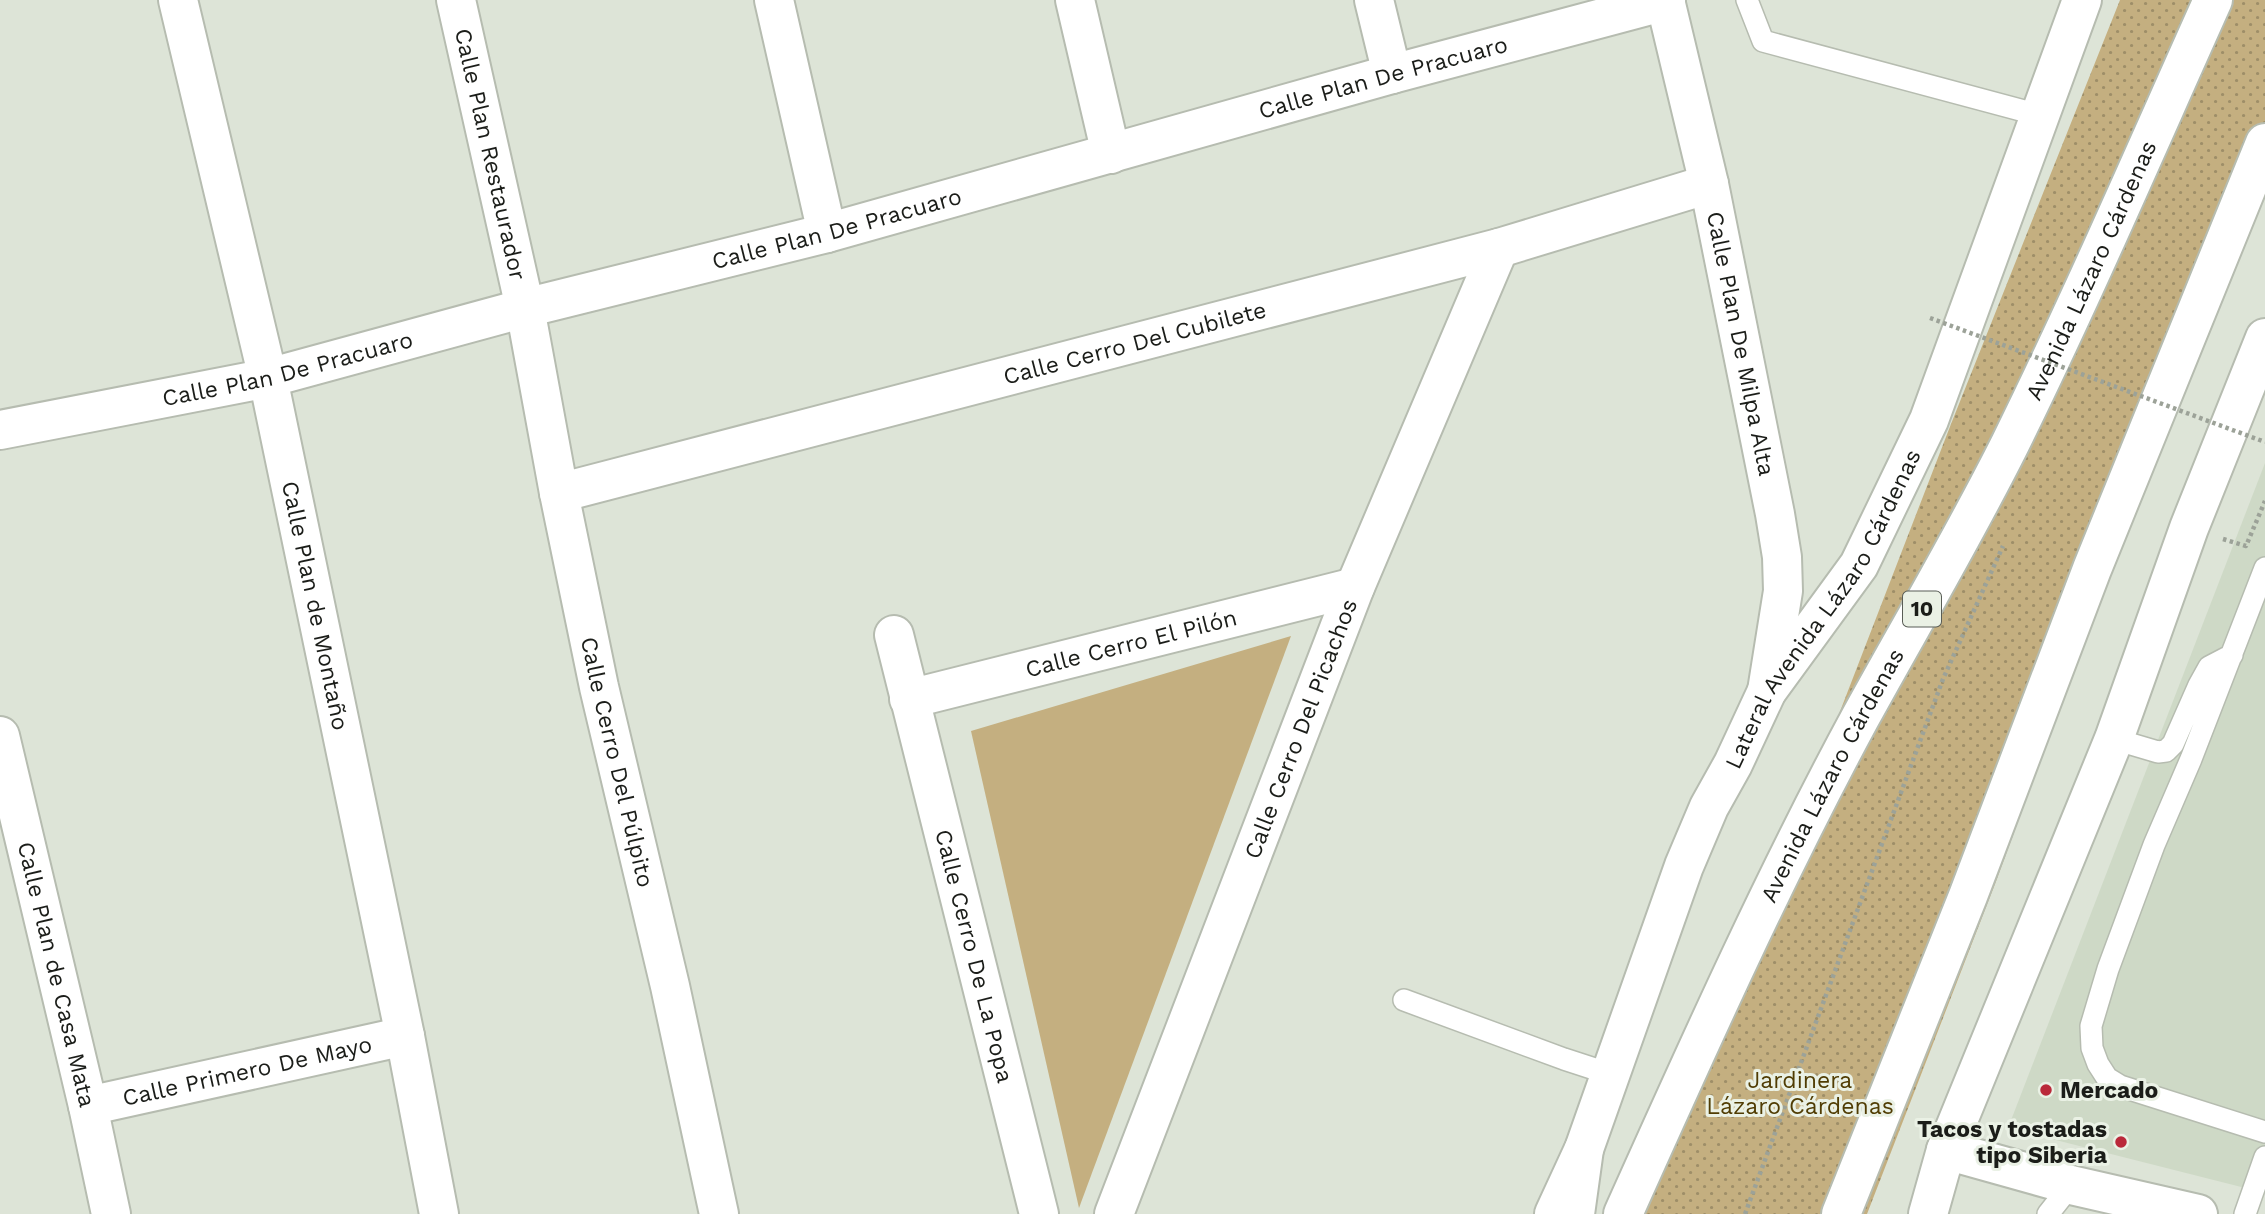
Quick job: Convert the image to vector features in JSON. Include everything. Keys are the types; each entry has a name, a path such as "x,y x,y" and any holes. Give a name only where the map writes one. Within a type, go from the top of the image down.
{"main road":[{"name":"Calle Plan de Montaño","path":"178,0 268,378 405,1036 439,1214"},
{"name":"Calle Plan Restaurador","path":"456,0 525,308"},
{"path":"774,0 827,233"},
{"path":"1075,0 1111,154"},
{"path":"1374,0 1392,74"},
{"name":"Calle Plan De Pracuaro","path":"0,430 268,378 525,308 827,233 1665,0"},
{"name":"Calle Plan De Milpa Alta","path":"1665,0 1709,184 1776,514 1783,591 1767,691"},
{"name":"Lateral Avenida Lázaro Cárdenas","path":"1554,1214 1584,1149 1684,866 1709,807 1733,764 1767,691 1859,565 1929,420 2082,0"},
{"name":"Avenida Lázaro Cárdenas","path":"1623,1214 1755,927 1859,719 1936,585 2009,446 2087,282 2213,0"},
{"path":"1841,1214 1968,896 2092,569 2265,143"},
{"name":"Calle Cerro Del Cubilete","path":"559,493 1499,248 1709,184"},
{"name":"Calle Cerro Del Picachos","path":"1114,1214 1355,587 1499,248"},
{"name":"Calle Cerro Del Púlpito","path":"525,308 599,687 670,986 719,1214"},
{"path":"1928,1214 1946,1150 2114,738 2189,528 2261,361"},
{"name":"Calle Cerro El Pilón","path":"909,699 1355,587"},
{"name":"Calle Cerro De La Popa","path":"894,635 1039,1214"},
{"name":"Calle Plan de Casa Mata","path":"0,736 111,1214"},
{"name":"Calle Primero De Mayo","path":"88,1106 405,1036"},
{"path":"1575,1214 1584,1149"},
{"path":"1946,1150 2059,1200 2198,1214"}],"lane":[{"path":"1747,0 1763,41 2039,116"},
{"path":"2265,568 2191,759 2154,845 2108,969 2091,1026 2092,1048 2098,1064 2107,1078 2120,1086 2265,1132"},
{"path":"2114,738 2158,752 2166,751 2173,744 2209,667 2232,655"},
{"path":"1404,1000 1610,1074"},
{"path":"2245,1214 2265,1157"}],"path":[{"path":"1930,318 2265,442"},
{"path":"2079,377 2085,365"},
{"path":"2246,546 2265,501"},
{"path":"1745,1214 1943,679 2006,541"}],"shaded area":[{"path":"2265,463 2265,1193 2008,1128"}],"green space":[{"name":"Jardinera Lázaro Cárdenas","path":"2120,0 2265,0 2265,133 2114,562 1995,884 1867,1214 1634,1214 1768,898 1951,424"},
{"path":"1291,636 1079,1208 971,731"}],"place":[{"name":"Mercado","path":"2046,1090"},
{"name":"Tacos y tostadas tipo Siberia","path":"2121,1142"}]}
